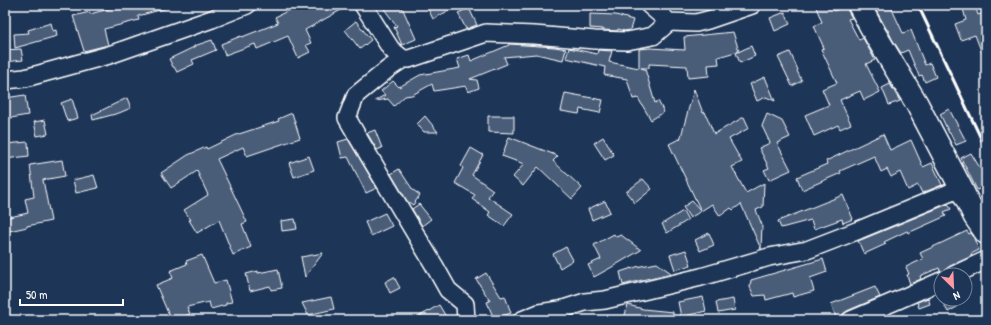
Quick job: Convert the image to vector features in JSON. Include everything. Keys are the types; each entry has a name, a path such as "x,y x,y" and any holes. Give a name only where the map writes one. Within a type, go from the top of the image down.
{"main road":[{"path":"859,5 917,104 962,188 975,217 986,233"}],"street":[{"path":"5,80 25,78 109,55 212,19 247,5"},
{"path":"363,5 391,49 404,59"},
{"path":"650,5 669,22 696,23 746,6"},
{"path":"466,320 465,304 448,290 347,118 356,95 388,69 404,59 409,59 486,33 627,41 653,36 669,22"},
{"path":"522,320 540,313 560,310 585,302 605,300 682,282 769,257 807,250 962,188"},
{"path":"971,267 986,260"},
{"path":"851,320 933,285"}],"building":[{"path":"123,5 166,5 167,8 138,16 139,20 104,29 108,45 84,51 73,16 90,12 90,14"},
{"path":"300,5 304,5 307,10 317,5 350,5 305,30 311,43 306,45 310,52 298,58 288,36 257,49 255,44 225,55 221,44 278,23 275,17"},
{"path":"381,5 401,5 416,39 402,45 394,27 397,26"},
{"path":"426,5 459,5 433,19"},
{"path":"815,5 831,5 834,11 847,6 852,18 848,19 859,40 863,38 875,60 866,64 880,92 864,100 860,91 840,100 851,124 840,129 838,125 814,136 805,115 829,105 822,89 837,83 821,49 824,48 814,26 822,22"},
{"path":"873,5 890,5 903,33 911,30 925,65 930,63 936,77 925,82 922,75 919,76 908,50 901,53"},
{"path":"962,5 975,5 978,15 986,12 985,61 975,35 961,40 955,24 966,20"},
{"path":"469,8 477,25 466,29 458,13"},
{"path":"785,12 790,24 775,31 770,18"},
{"path":"590,14 616,15 633,20 630,30 603,30 590,28"},
{"path":"356,21 371,40 360,49 345,30"},
{"path":"51,23 53,31 56,30 57,36 15,48 14,34 29,33 28,30"},
{"path":"733,32 739,51 718,57 719,64 708,65 709,76 688,78 687,66 649,64 649,68 641,68 645,69 655,103 658,101 664,112 651,120 638,98 633,99 627,79 604,75 605,67 566,58 569,48 597,54 598,50 612,51 609,62 639,68 639,49 650,48 685,50 684,37"},
{"path":"212,40 216,50 192,60 194,64 177,72 173,67 169,59 194,46"},
{"path":"509,44 566,49 563,60 536,54 504,57 507,64 470,79 477,80 479,88 468,92 466,86 434,91 432,84 412,95 405,96 394,106 388,99 376,101 385,95 381,91 393,81 399,87 420,75 460,68 457,59 469,55 471,61"},
{"path":"751,46 755,56 740,63 736,53"},
{"path":"21,49 23,60 5,62 5,50"},
{"path":"790,52 802,81 792,86 778,57"},
{"path":"765,77 775,101 766,97 757,101 750,84"},
{"path":"890,84 900,101 889,105 882,88"},
{"path":"694,89 703,113 705,112 714,134 744,117 749,128 729,139 742,162 732,167 746,193 764,183 763,207 756,210 762,225 761,249 741,204 733,210 731,208 720,216 712,204 701,211 669,144 679,139 680,140"},
{"path":"565,93 603,100 600,113 580,109 579,114 561,111"},
{"path":"25,95 28,115 5,119 5,98"},
{"path":"127,98 131,108 93,120 92,115"},
{"path":"72,99 78,118 67,121 61,103"},
{"path":"949,109 966,141 956,145 940,114"},
{"path":"292,113 300,138 247,156 243,147 217,159 247,222 242,224 251,247 233,255 219,220 197,233 184,210 208,195 197,171 171,188 161,173 188,155 206,147 207,149 236,135 279,121 278,119"},
{"path":"767,114 782,121 790,137 777,143 791,170 769,180 764,170 769,168 759,148 770,143 762,126"},
{"path":"425,116 438,132 424,132 417,124"},
{"path":"488,116 514,116 514,133 488,132"},
{"path":"45,120 48,134 37,136 34,122"},
{"path":"375,130 382,148 377,150 367,133"},
{"path":"883,134 890,150 911,140 923,167 932,163 942,185 922,193 918,185 908,190 900,172 891,177 887,169 881,172 874,156 840,171 841,173 802,190 797,177 827,164 826,161"},
{"path":"509,137 558,156 553,161 582,188 572,199 538,167 523,186 513,177 524,164 502,156"},
{"path":"603,137 614,155 605,160 594,143"},
{"path":"348,139 377,188 366,193 348,157 342,158 338,142"},
{"path":"28,142 29,156 5,159 5,144"},
{"path":"471,148 483,155 472,175 493,190 488,197 513,214 504,226 488,215 490,212 472,199 475,195 455,183 463,168 461,166"},
{"path":"971,153 986,178 986,186 977,190 961,158"},
{"path":"309,156 314,170 294,177 289,163"},
{"path":"62,160 65,176 43,180 51,221 5,232 5,218 28,213 25,199 34,197 30,165"},
{"path":"399,169 413,190 420,195 413,205 407,201 391,174"},
{"path":"94,175 98,188 76,193 73,180"},
{"path":"643,179 652,189 635,203 626,192"},
{"path":"843,195 853,219 843,223 842,219 814,229 811,220 781,228 778,221"},
{"path":"605,201 610,212 592,220 588,209"},
{"path":"692,201 701,211 690,218 683,207"},
{"path":"419,204 431,219 422,226 412,209"},
{"path":"948,204 951,209 944,212 946,216 908,233 907,231 884,242 886,244 864,254 858,241"},
{"path":"683,211 688,220 667,233 662,224"},
{"path":"385,213 392,226 371,236 365,222"},
{"path":"295,219 297,229 282,231 281,221"},
{"path":"967,231 969,234 972,234 979,250 971,254 972,256 949,267 933,267 933,271 920,276 921,279 910,284 907,275 909,274 906,267 923,259 920,253"},
{"path":"709,233 714,245 700,251 695,240"},
{"path":"614,234 616,237 621,235 641,250 594,277 588,265 601,259 594,245"},
{"path":"566,247 573,260 560,268 553,254"},
{"path":"686,250 691,265 675,270 670,255"},
{"path":"323,253 305,277 301,257"},
{"path":"202,255 214,283 226,280 232,302 211,309 209,302 187,307 190,314 175,320 171,320 156,285 173,278 170,271 187,264 186,261"},
{"path":"823,259 827,272 810,278 814,291 793,297 792,293 766,300 765,295 754,296 750,287 751,280"},
{"path":"657,263 671,273 623,285 620,272"},
{"path":"278,269 282,288 271,290 270,286 250,291 246,274"},
{"path":"486,273 501,297 505,296 511,313 494,319 487,302 490,301 476,279"},
{"path":"394,277 400,288 390,293 385,282"},
{"path":"875,287 880,297 847,311 843,314 841,320 837,320 831,304"},
{"path":"331,297 334,309 308,315 302,303"},
{"path":"703,297 706,311 681,317 678,302"},
{"path":"928,298 930,304 919,308 917,302"},
{"path":"733,299 735,310 718,313 716,302"},
{"path":"439,305 448,320 413,320"},
{"path":"628,305 643,309 673,312 673,320 630,320 624,318"},
{"path":"945,307 957,307 948,312"}],"railway":[{"path":"918,5 986,149"}]}
